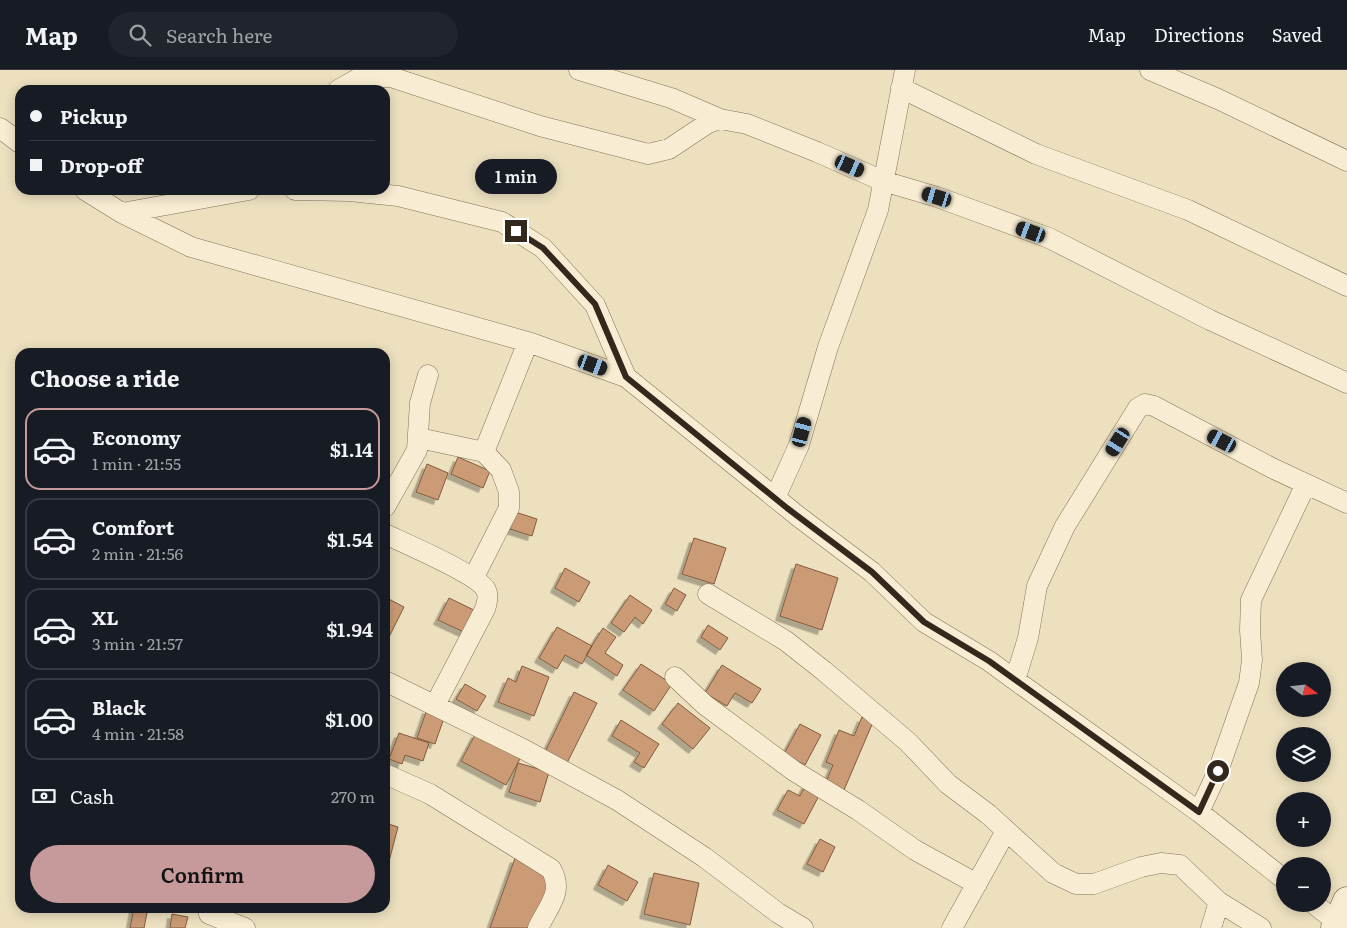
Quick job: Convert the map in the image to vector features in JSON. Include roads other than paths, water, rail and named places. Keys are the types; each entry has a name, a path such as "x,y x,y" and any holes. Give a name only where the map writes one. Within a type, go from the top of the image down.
{"street":[{"path":"579,70 671,98 720,119 747,124 883,181 937,197 1050,238 1210,320 1347,383"},
{"path":"1150,70 1218,99 1347,161"},
{"path":"347,85 359,78 391,77 540,126 648,154 669,149 708,123 720,119"},
{"path":"775,498 799,445 828,347 878,210 903,79 1036,154 1188,210 1347,286"},
{"path":"0,128 15,138"},
{"path":"94,195 122,213 191,247 528,342 626,377 775,498 872,572 924,622 1016,680 1199,812 1276,873"},
{"path":"122,213 221,195"},
{"path":"388,195 502,222 543,248 595,304 626,377"},
{"path":"484,452 528,342"},
{"path":"390,498 416,450 419,438 420,403 428,375"},
{"path":"1016,680 1028,638 1037,586 1065,526 1138,408 1145,404 1154,406 1306,484 1347,502"},
{"path":"419,438 484,452 501,470 509,492 510,508 474,577"},
{"path":"1199,812 1218,771 1249,683 1252,660 1251,600 1306,484"},
{"path":"390,536 474,577 486,589 488,599 485,609 435,705"},
{"path":"708,594 786,641 824,671 908,742 948,784 1006,831 1053,873 1076,884 1094,884 1141,867 1161,863 1180,865 1219,902 1261,928"},
{"path":"675,677 705,705 794,771 858,810 915,850 976,884"},
{"path":"390,683 523,749 616,800 704,857 778,913 803,928"},
{"path":"390,776 430,794 551,869 557,881 558,889 538,928"},
{"path":"952,928 1006,831"},
{"path":"1211,928 1219,902"},
{"path":"209,914 245,928"}]}
